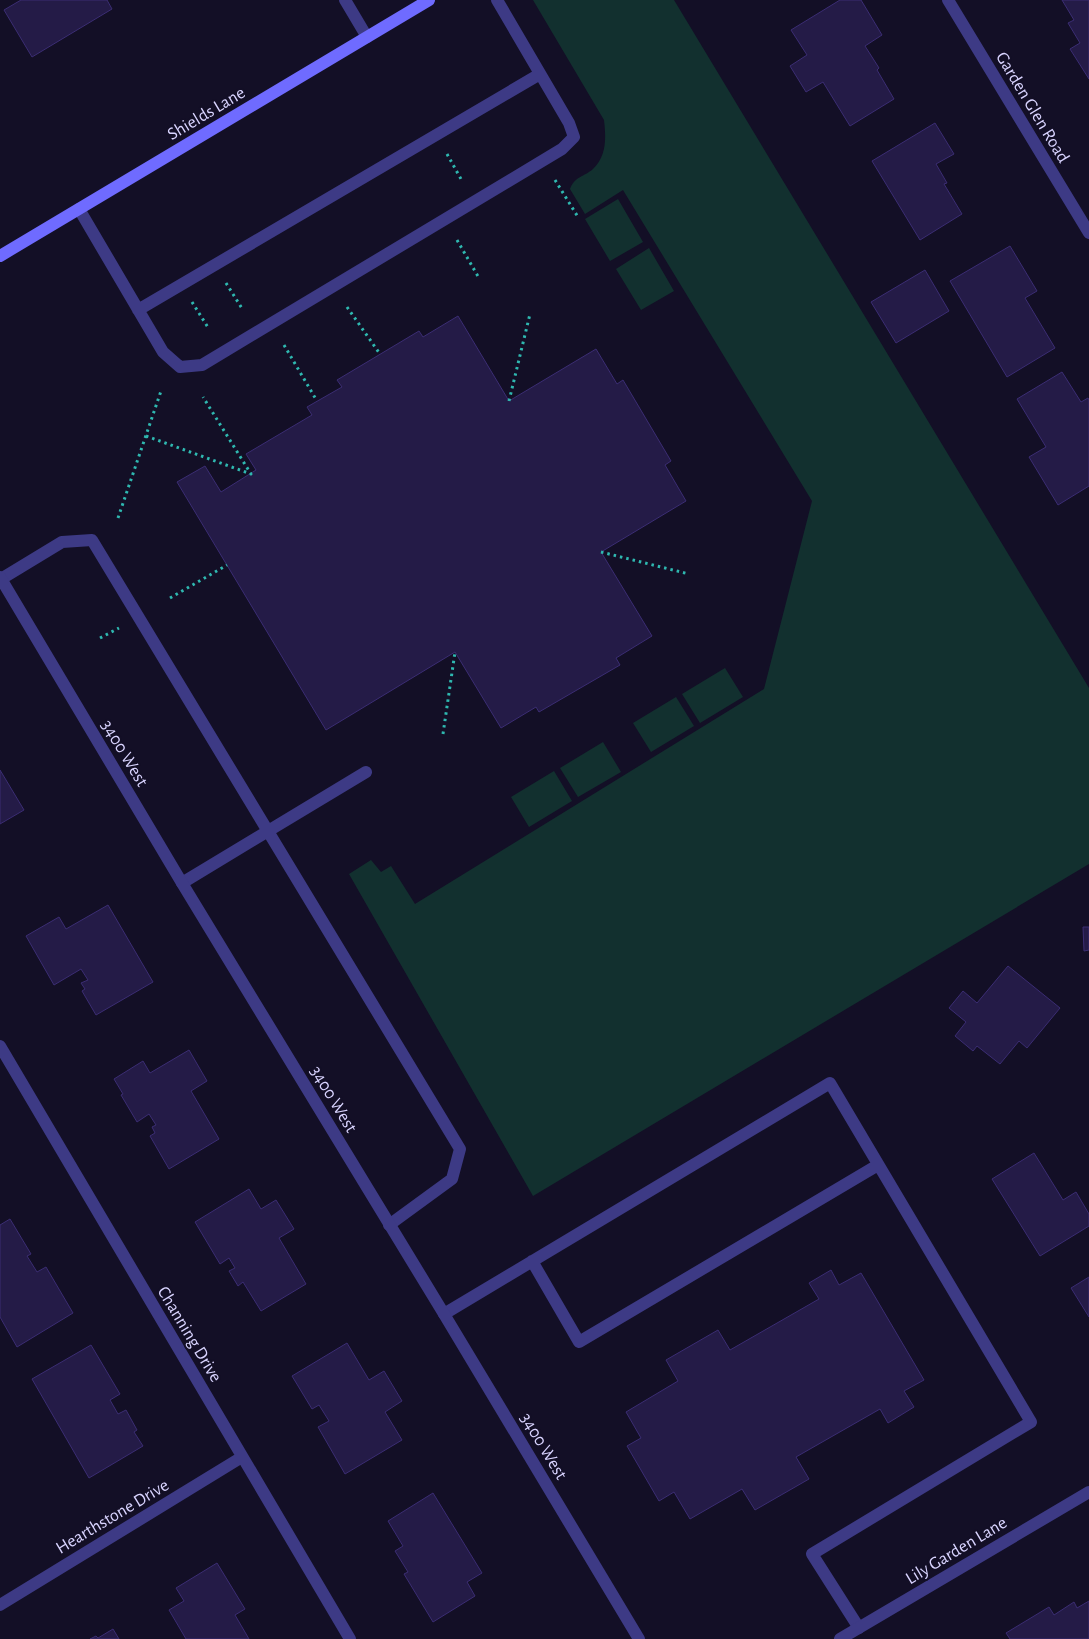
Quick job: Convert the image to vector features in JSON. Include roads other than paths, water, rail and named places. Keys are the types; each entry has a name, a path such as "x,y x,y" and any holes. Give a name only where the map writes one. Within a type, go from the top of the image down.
{"main road":[{"name":"Shields Lane","path":"0,256 429,0"}],"street":[{"path":"345,0 367,37"},
{"path":"78,209 163,352 180,367 202,365 562,149 574,137 568,123 497,0"},
{"name":"Garden Glen Road","path":"948,0 1089,232"},
{"path":"138,310 540,74"},
{"path":"0,578 62,542 92,540 460,1149 452,1179 390,1225"},
{"name":"3400 West","path":"0,578 639,1639"},
{"path":"182,883 366,772"},
{"name":"Channing Drive","path":"0,1046 350,1639"},
{"path":"444,1314 830,1083 1031,1422 812,1554 859,1628"},
{"path":"532,1261 579,1342 878,1165"},
{"name":"Hearthstone Drive","path":"0,1605 242,1457"},
{"name":"Lily Garden Lane","path":"840,1639 1089,1492"}]}
